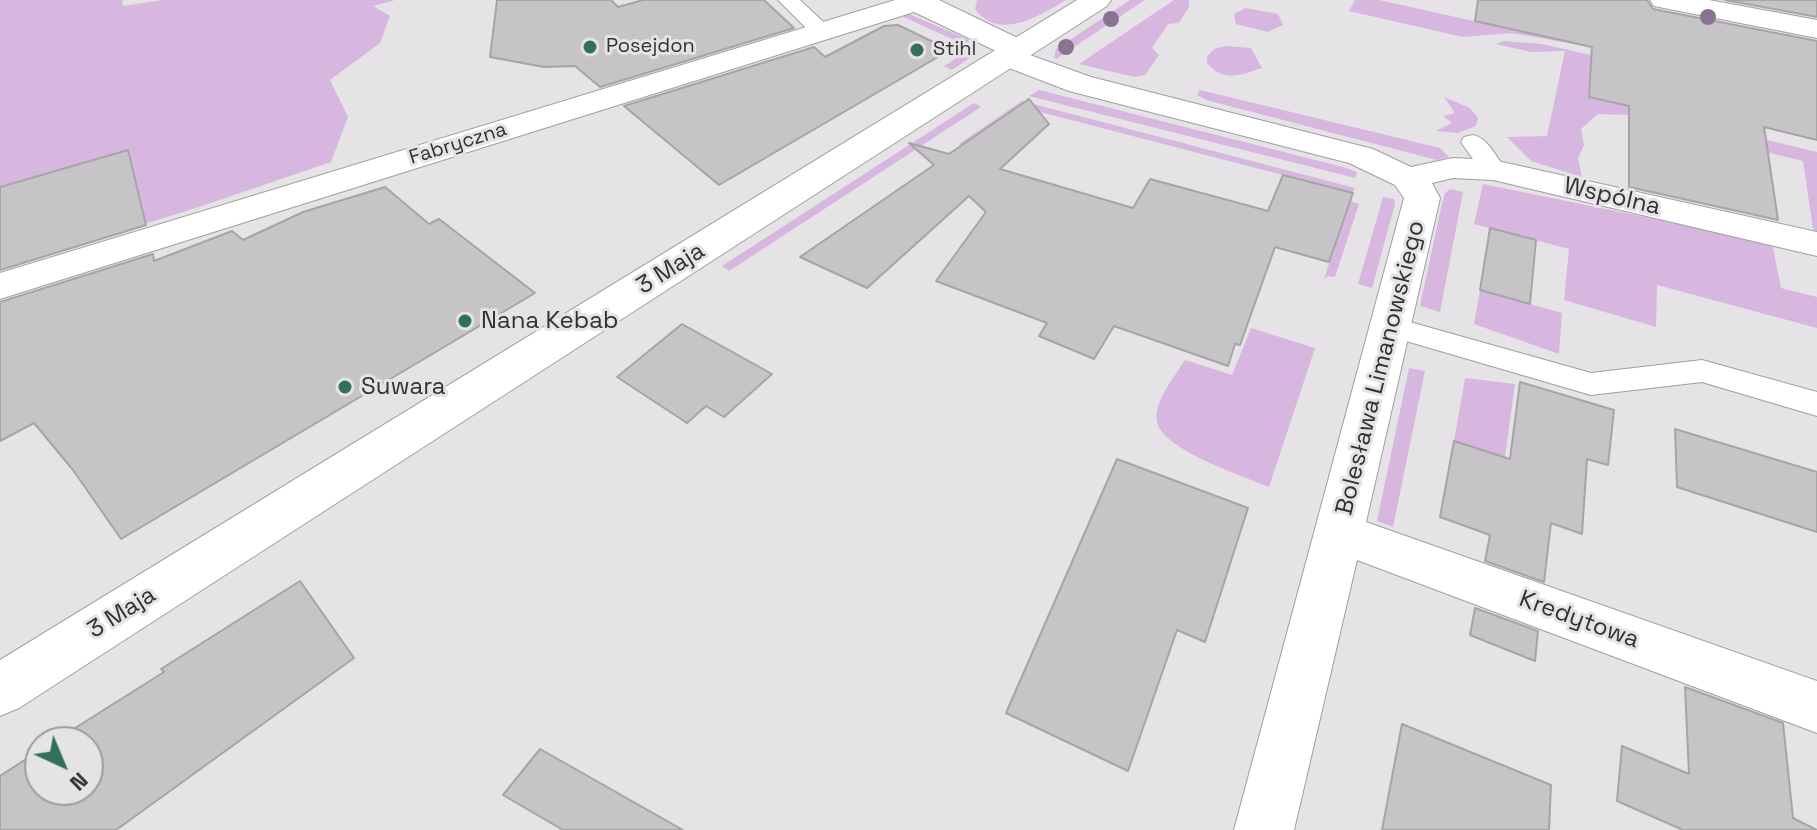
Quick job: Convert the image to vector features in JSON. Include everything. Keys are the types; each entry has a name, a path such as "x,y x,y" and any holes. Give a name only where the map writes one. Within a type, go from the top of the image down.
{"street":[{"name":"3 Maja","path":"0,690 1097,0"},
{"path":"1664,0 1817,29"},
{"name":"Fabryczna","path":"0,286 921,1 1013,54"},
{"path":"1013,54 1080,84 1361,156 1407,178"},
{"name":"Wspólna","path":"1407,178 1453,168 1483,156 1817,244"},
{"name":"Bolesława Limanowskiego","path":"1264,830 1422,198 1418,188 1407,178"},
{"name":"Kredytowa","path":"1340,533 1817,707"}],"lane":[{"path":"788,0 822,31"},
{"path":"1392,327 1591,384 1702,371 1817,404"}],"shaded area":[{"path":"0,0 122,0 123,6 162,0 395,0 373,6 390,16 380,43 330,80 348,117 331,162 0,269"},
{"path":"977,0 1066,0 1033,18 1008,25 985,19 975,9"},
{"path":"1130,0 1145,0 1056,59 1054,57 1056,49"},
{"path":"1174,0 1189,0 1189,7 1179,23 1168,24 1152,48 1159,55 1145,75 1135,77 1079,64"},
{"path":"1355,0 1379,0 1591,47 1512,33 1463,37 1349,11"},
{"path":"1245,8 1278,14 1283,25 1268,32 1236,24 1234,14"},
{"path":"909,14 967,39 975,51 974,55 952,70 944,66 972,48 899,15"},
{"path":"1503,41 1542,44 1591,55 1589,97 1817,152 1817,233 1813,229 1803,161 1629,115 1598,114 1581,129 1584,145 1578,158 1582,177 1531,161 1507,137 1547,136 1565,51 1531,52 1496,44"},
{"path":"1226,46 1251,48 1262,68 1233,76 1213,69 1207,63 1207,57 1214,49"},
{"path":"1039,90 1357,172 1355,178 1029,96"},
{"path":"1200,90 1440,148 1449,157 1437,160 1206,100 1197,95"},
{"path":"1444,97 1470,108 1478,118 1476,126 1458,133 1436,131 1452,123 1443,116 1455,113"},
{"path":"1022,101 1355,188 1352,193 1021,107 962,146 959,144"},
{"path":"974,103 981,107 729,271 722,266"},
{"path":"1483,184 1772,243 1781,288 1817,297 1817,328 1657,285 1656,327 1564,300 1569,249 1474,224"},
{"path":"1450,189 1463,192 1440,312 1420,306 1441,208 1445,193"},
{"path":"1383,197 1394,199 1395,204 1372,288 1358,284"},
{"path":"1350,201 1359,204 1335,277 1324,279"},
{"path":"1480,290 1562,313 1559,354 1474,324"},
{"path":"1251,328 1315,348 1269,487 1188,452 1162,432 1157,422 1161,398 1185,360 1232,375"},
{"path":"1409,368 1425,371 1393,527 1377,521"},
{"path":"1465,378 1515,384 1505,457 1454,441"}],"building":[{"path":"497,0 611,0 618,7 643,0 764,0 794,28 600,87 575,66 544,67 490,57"},
{"path":"1478,0 1647,0 1653,9 1817,41 1817,140 1764,127 1778,220 1629,187 1629,106 1589,97 1592,47 1475,21"},
{"path":"1725,0 1817,0 1817,17"},
{"path":"898,25 950,50 719,185 624,106 814,47 825,57 884,26"},
{"path":"1029,99 1049,124 1000,169 1133,208 1150,179 1268,211 1283,175 1353,193 1329,262 1275,247 1240,345 1235,344 1228,366 1114,326 1094,359 1039,336 1047,323 936,281 986,212 969,196 867,288 800,257 934,165 909,143 949,154"},
{"path":"128,150 146,225 0,270 0,187"},
{"path":"385,187 429,224 439,219 535,293 121,539 73,470 34,423 0,441 0,302 153,254 154,261 232,231 243,240 303,212"},
{"path":"1490,228 1536,240 1530,304 1480,290"},
{"path":"682,324 772,374 724,417 706,406 687,423 617,377"},
{"path":"1520,382 1614,410 1608,465 1587,459 1582,534 1551,523 1544,582 1485,561 1490,535 1440,517 1454,441 1510,459"},
{"path":"1675,429 1817,472 1817,532 1677,487"},
{"path":"1117,459 1248,508 1205,642 1177,630 1128,771 1006,713"},
{"path":"300,581 354,658 116,830 0,830 0,776 24,760 24,806 104,806 104,726 78,726 164,672 161,669"},
{"path":"1475,608 1538,631 1535,661 1470,635"},
{"path":"1685,687 1783,723 1793,818 1817,830 1683,830 1617,801 1622,746 1689,774"},
{"path":"1402,724 1551,785 1549,830 1382,830"},
{"path":"540,749 683,830 563,830 503,795"}],"place":[{"name":"Posejdon","path":"590,47"},
{"name":"Stihl","path":"917,50"},
{"name":"Nana Kebab","path":"465,321"},
{"name":"Suwara","path":"345,387"}]}
